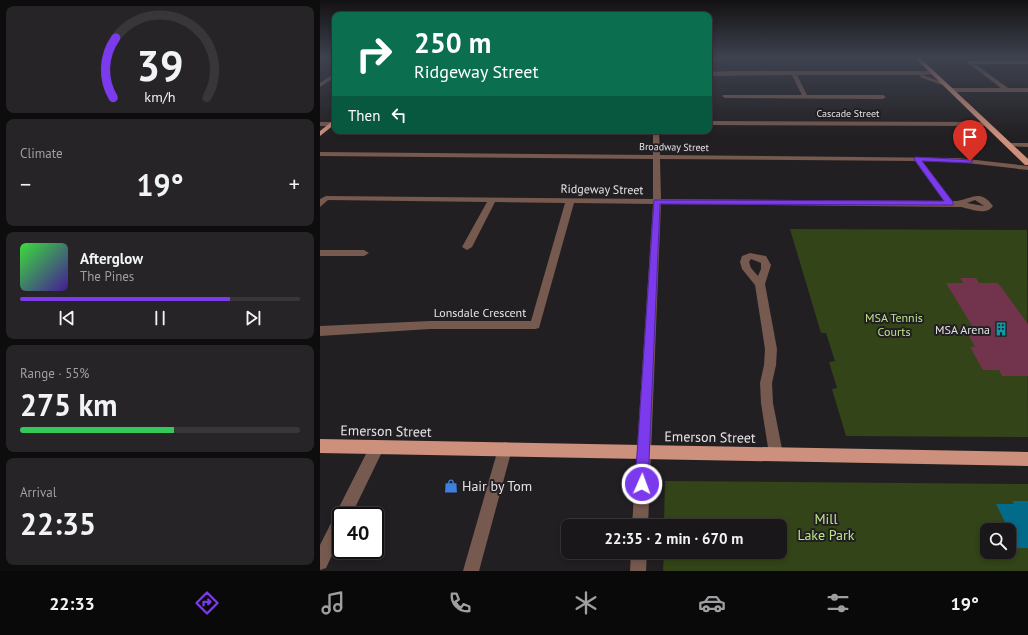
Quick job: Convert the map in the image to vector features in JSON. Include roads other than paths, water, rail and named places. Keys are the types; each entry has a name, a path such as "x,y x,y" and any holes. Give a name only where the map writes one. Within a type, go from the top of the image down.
{"main road":[{"path":"944,84 1028,162"},
{"path":"320,134 332,124"},
{"name":"Emerson Street","path":"320,446 1028,459"}],"street":[{"path":"799,84 805,96"},
{"path":"999,84 1007,90"},
{"path":"951,90 1028,90"},
{"path":"725,96 883,97"},
{"path":"320,124 332,123"},
{"name":"Cascade Street","path":"712,123 986,124"},
{"path":"640,519 657,201 656,134"},
{"path":"1010,145 1028,145"},
{"name":"Broadway Street","path":"320,154 917,159 958,160 1028,168"},
{"path":"917,159 950,204"},
{"path":"467,247 492,200"},
{"name":"Ridgeway Street","path":"323,201 570,200 961,204"},
{"name":"Lonsdale Crescent","path":"320,331 430,325 535,325 570,200"},
{"path":"320,253 364,253"},
{"path":"760,284 771,349 770,365 766,384 767,403 776,454"},
{"path":"347,507 377,447"},
{"path":"471,571 505,449"},
{"path":"320,562 332,538"},
{"path":"638,571 639,559"}],"water":[{"path":"1012,501 1028,501 1028,548 1016,548 1016,523 1006,523 996,504 1014,504"}],"place":[{"name":"MSA Arena","path":"1001,329"},
{"name":"Hair by Tom","path":"451,486"}],"park label":[{"name":"MSA Tennis Courts","path":"894,324"},
{"name":"Mill Lake Park","path":"826,528"}]}
